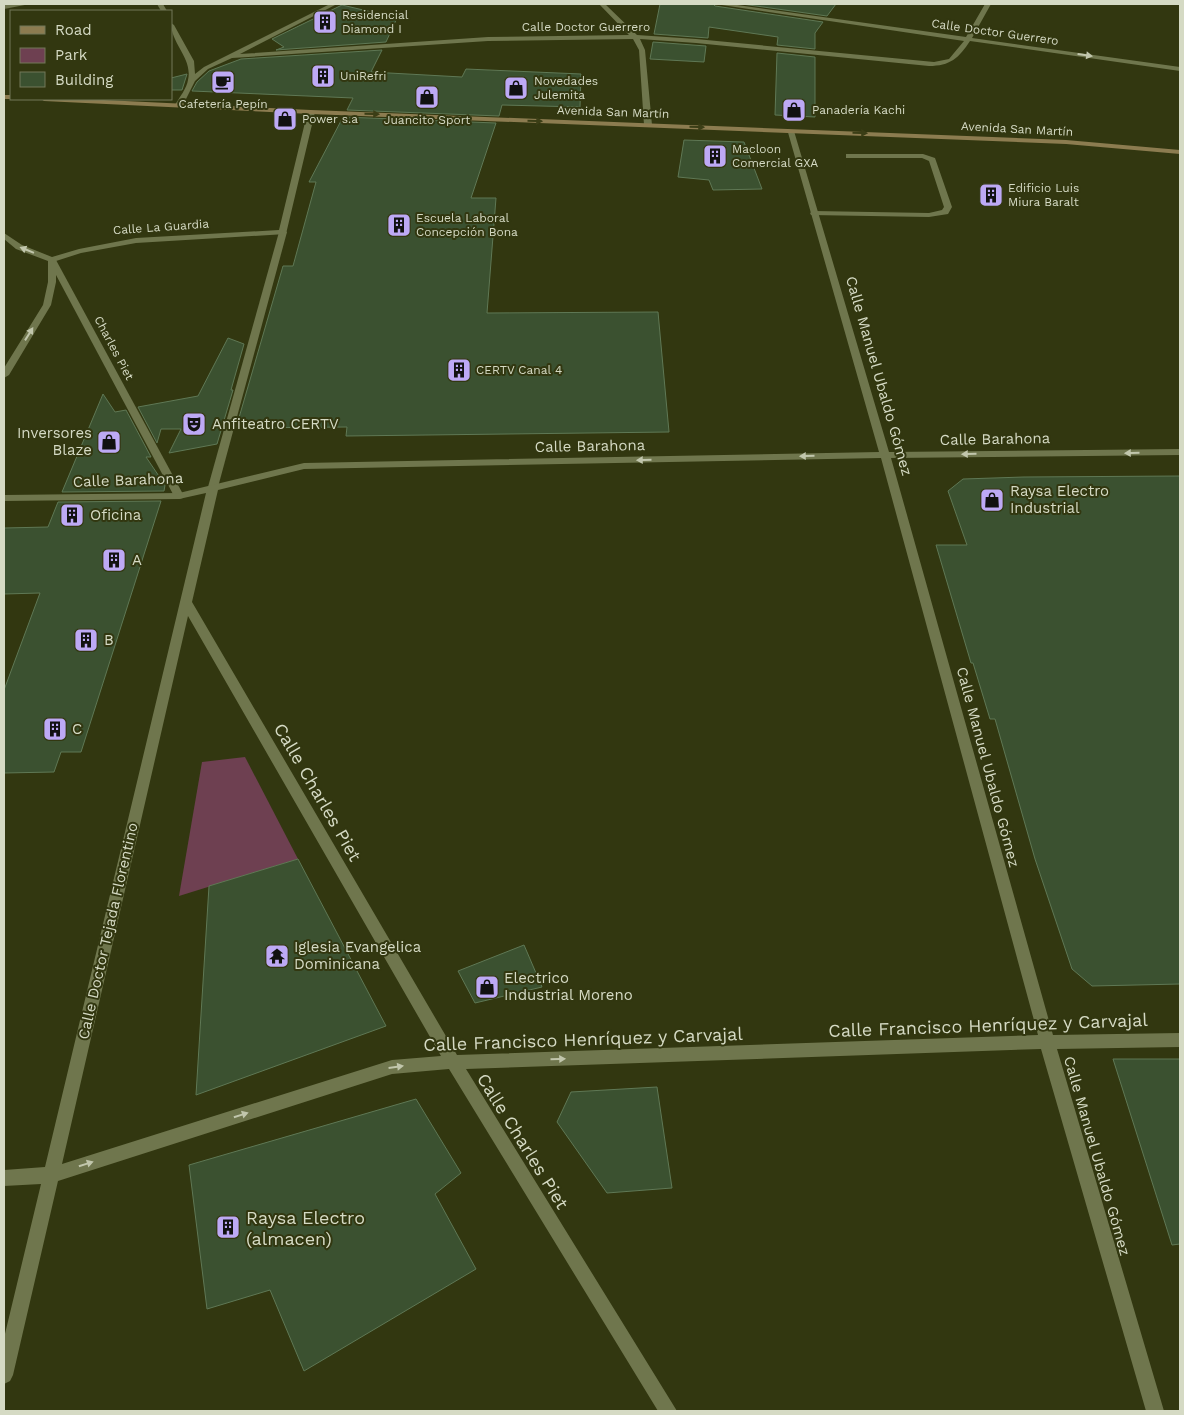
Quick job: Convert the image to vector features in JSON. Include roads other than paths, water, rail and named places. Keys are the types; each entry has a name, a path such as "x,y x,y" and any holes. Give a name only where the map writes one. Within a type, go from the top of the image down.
{"main road":[{"name":"Avenida San Martín","path":"66,100 311,112 1066,142 1180,152"}],"street":[{"path":"4,7 27,4"},
{"path":"179,105 192,80 206,68 234,56 334,4"},
{"path":"602,4 635,37 642,50 648,125"},
{"name":"Calle Doctor Guerrero","path":"718,4 1180,69"},
{"path":"967,39 988,4"},
{"path":"172,27 191,61 192,80"},
{"name":"Calle Doctor Guerrero","path":"234,56 488,39 635,37 696,41 916,64 938,64 951,60 967,39"},
{"path":"283,232 311,112"},
{"name":"Calle Manuel Ubaldo Gómez","path":"790,131 885,455 1047,1042 1155,1411"},
{"path":"814,213 929,215 945,212 948,207 932,160 923,156 849,156"},
{"name":"Calle La Guardia","path":"52,260 76,251 118,242 283,232"},
{"name":"Calle Doctor Tejada Florentino","path":"4,1375 213,487 283,232"},
{"path":"4,236 19,247 52,260 52,282 47,305 4,375"},
{"name":"Charles Piet","path":"52,260 179,496"},
{"name":"Calle Barahona","path":"4,498 179,496 304,466 885,455 1180,452"},
{"name":"Calle Charles Piet","path":"186,602 453,1062 668,1411"},
{"name":"Calle Francisco Henríquez y Carvajal","path":"4,1178 51,1175 392,1067 453,1062 1047,1042 1180,1040"}],"place":[{"name":"Residencial Diamond I","path":"325,22"},
{"name":"UniRefri","path":"323,76"},
{"name":"Cafetería Pepín","path":"223,82"},
{"name":"Novedades Julemita","path":"516,88"},
{"name":"Juancito Sport","path":"427,97"},
{"name":"Panadería Kachi","path":"794,110"},
{"name":"Power s.a","path":"285,119"},
{"name":"Macloon Comercial GXA","path":"715,156"},
{"name":"Edificio Luis Miura Baralt","path":"991,195"},
{"name":"Escuela Laboral Concepción Bona","path":"399,225"},
{"name":"CERTV Canal 4","path":"459,370"},
{"name":"Anfiteatro CERTV","path":"194,424"},
{"name":"Inversores Blaze","path":"109,442"},
{"name":"Raysa Electro Industrial","path":"992,500"},
{"name":"Oficina","path":"72,515"},
{"name":"A","path":"114,560"},
{"name":"B","path":"86,640"},
{"name":"C","path":"55,729"},
{"name":"Iglesia Evangelica Dominicana","path":"277,956"},
{"name":"Electrico Industrial Moreno","path":"487,987"},
{"name":"Raysa Electro (almacen)","path":"228,1227"}]}
